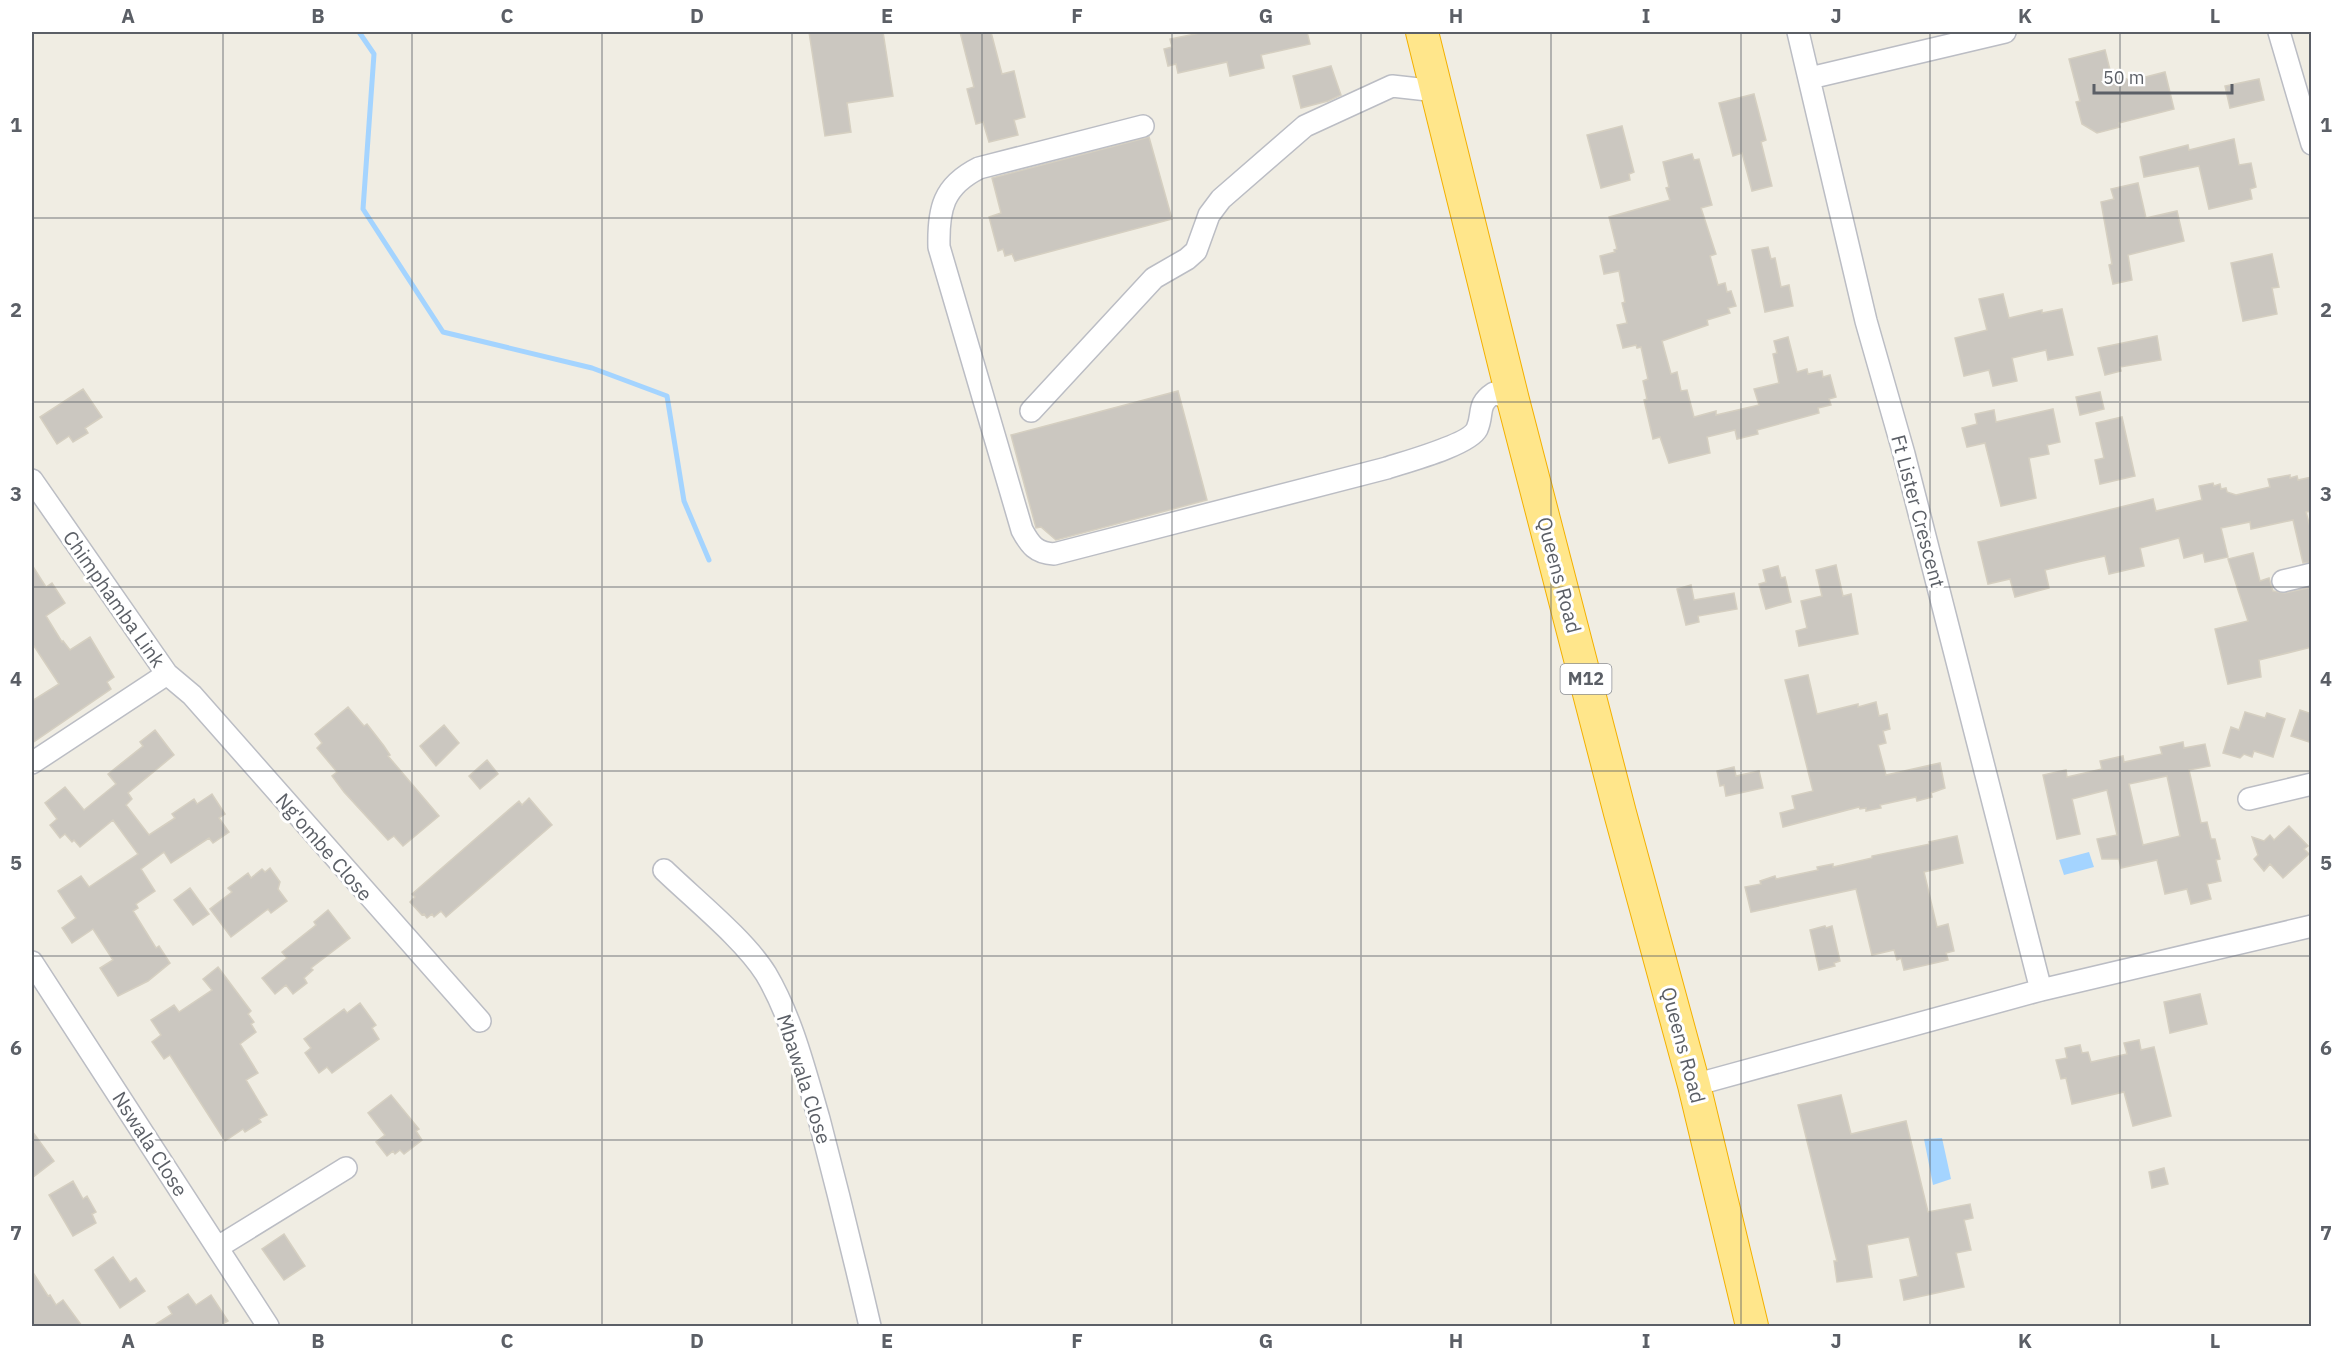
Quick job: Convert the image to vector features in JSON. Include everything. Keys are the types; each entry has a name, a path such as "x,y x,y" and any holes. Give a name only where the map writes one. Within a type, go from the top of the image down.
{"highway":[{"name":"Queens Road","path":"1422,32 1513,400 1620,813 1694,1085 1752,1326"}],"street":[{"name":"Ft Lister Crescent","path":"1798,32 1866,321 1907,465 2041,990"},
{"path":"1810,78 2005,32"},
{"path":"2279,32 2312,144"},
{"path":"1031,411 1154,278 1187,259 1196,251 1209,215 1221,200 1305,126 1392,86 1437,91"},
{"path":"1143,126 979,168 961,177 950,190 942,208 938,227 939,247 1022,530 1035,549 1042,554 1054,554 1387,468 1431,454 1471,437 1477,430 1482,405 1494,393 1513,400"},
{"name":"Chimphamba Link","path":"32,480 167,674 32,763"},
{"path":"2283,581 2312,574"},
{"name":"Ng'ombe Close","path":"167,674 192,695 480,1021"},
{"path":"2249,799 2312,784"},
{"name":"Mbawala Close","path":"664,870 747,950 766,974 783,1011 804,1066 845,1216 870,1326"},
{"path":"1694,1085 2041,990 2312,926"},
{"name":"Nswala Close","path":"32,962 267,1326"},
{"path":"218,1247 346,1168"}],"water":[{"path":"2089,852 2094,867 2064,875 2059,860"},
{"path":"1942,1138 1951,1179 1933,1185 1924,1139"}],"building":[{"path":"809,32 883,32 893,96 847,103 851,132 825,136"},
{"path":"960,32 991,32 1002,74 1014,71 1025,117 1014,120 1018,135 989,142 983,122 976,124 967,89 974,87"},
{"path":"1205,32 1307,32 1310,44 1261,55 1264,68 1230,76 1227,62 1178,73 1176,64 1168,66 1164,49 1172,47 1170,39"},
{"path":"2105,50 2110,70 2130,81 2165,72 2174,109 2119,123 2120,127 2097,133 2082,124 2076,102 2080,101 2069,59"},
{"path":"1331,66 1341,95 1301,108 1293,76"},
{"path":"2259,79 2264,100 2230,108 2225,86"},
{"path":"1754,94 1766,140 1761,142 1772,186 1752,191 1742,153 1733,156 1719,103"},
{"path":"1622,126 1634,172 1629,174 1630,180 1601,188 1587,135"},
{"path":"1149,137 1172,219 1015,261 1012,254 1005,256 1003,249 998,251 989,217 1001,213 992,178"},
{"path":"2234,139 2239,165 2251,163 2256,187 2250,189 2252,199 2209,209 2199,166 2144,177 2140,157 2188,145 2189,150"},
{"path":"1692,154 1694,160 1699,159 1712,205 1701,208 1716,254 1710,256 1718,285 1725,283 1727,292 1731,291 1736,306 1728,308 1730,313 1707,320 1708,325 1662,341 1671,374 1677,372 1681,391 1687,390 1694,417 1716,411 1716,415 1759,405 1754,389 1779,383 1773,354 1777,353 1774,341 1788,337 1797,372 1807,369 1808,374 1822,371 1823,377 1830,375 1836,397 1829,399 1831,405 1818,408 1819,413 1757,430 1758,434 1737,439 1735,430 1707,437 1710,453 1669,463 1660,437 1653,439 1644,400 1647,399 1643,381 1648,379 1641,347 1637,348 1636,345 1623,348 1617,325 1627,323 1622,303 1625,302 1619,271 1604,274 1600,256 1615,252 1614,250 1617,249 1609,217 1670,200 1663,162"},
{"path":"2138,183 2146,218 2177,211 2184,241 2128,255 2132,280 2113,284 2109,265 2112,264 2101,202 2114,199 2111,189"},
{"path":"1768,247 1771,259 1775,258 1781,287 1789,285 1793,306 1765,312 1752,250"},
{"path":"2272,254 2279,287 2272,288 2277,314 2243,321 2231,263"},
{"path":"2003,294 2009,318 2042,310 2042,313 2062,309 2073,355 2048,360 2046,350 2012,358 2017,381 1993,386 1989,370 1964,376 1955,338 1987,330 1979,299"},
{"path":"2157,336 2161,360 2120,367 2121,371 2105,375 2098,348"},
{"path":"83,389 102,417 85,428 88,433 73,442 69,436 57,444 40,417"},
{"path":"1178,391 1207,500 1056,540 1041,527 1036,528 1011,435"},
{"path":"2100,392 2104,409 2080,415 2076,397"},
{"path":"2053,409 2060,442 2047,445 2049,454 2029,458 2036,498 2001,506 1985,443 1967,447 1962,428 1977,424 1975,414 1994,410 1996,422"},
{"path":"2122,417 2135,476 2100,484 2095,460 2104,458 2096,423"},
{"path":"2290,475 2290,478 2297,476 2298,480 2312,477 2312,511 2306,512 2312,534 2312,562 2303,563 2293,520 2251,529 2250,522 2221,528 2228,557 2205,562 2203,553 2184,558 2179,538 2140,548 2144,566 2109,574 2105,556 2082,561 2045,570 2049,588 2015,597 2010,579 1988,584 1978,542 2153,499 2156,511 2202,500 2199,486 2220,484 2221,489 2226,488 2227,492 2236,495 2270,487 2268,479"},
{"path":"2253,553 2260,581 2269,578 2273,591 2285,593 2312,587 2312,647 2259,660 2261,677 2228,684 2215,629 2248,621 2228,559"},
{"path":"32,565 46,587 52,583 65,603 46,616 62,642 70,650 90,637 114,677 107,682 111,689 32,743 32,701 59,684 32,643"},
{"path":"1836,565 1843,596 1851,594 1858,634 1799,646 1796,631 1807,628 1801,601 1822,596 1816,570"},
{"path":"1778,566 1781,578 1785,577 1791,602 1766,609 1759,584 1766,582 1763,570"},
{"path":"1691,585 1694,600 1734,593 1737,609 1698,616 1699,622 1686,625 1677,589"},
{"path":"1808,675 1817,714 1876,702 1879,716 1887,714 1890,729 1883,731 1886,743 1878,745 1886,775 1940,763 1945,788 1931,793 1932,797 1917,801 1916,797 1880,805 1881,808 1866,811 1866,808 1860,809 1859,807 1783,827 1780,813 1795,809 1792,796 1813,791 1785,680"},
{"path":"348,707 364,726 367,724 390,755 388,756 439,816 403,846 394,836 388,840 344,792 332,776 337,772 317,748 322,743 315,734"},
{"path":"2300,710 2312,714 2312,743 2291,736"},
{"path":"2245,712 2265,718 2267,713 2285,719 2273,757 2254,751 2252,757 2244,754 2240,758 2223,753 2231,727 2239,730"},
{"path":"444,725 459,743 436,766 420,746"},
{"path":"155,730 174,755 128,793 132,799 126,805 149,835 175,818 172,814 194,799 197,804 212,794 225,814 219,818 229,832 213,843 209,838 171,863 164,852 141,869 155,891 136,904 138,908 133,911 156,948 159,946 170,963 148,981 118,996 100,968 113,960 93,929 72,943 62,928 76,918 58,891 81,876 89,887 138,854 113,820 80,847 65,834 60,838 50,825 57,819 45,803 65,787 84,810 116,784 108,774 143,746 140,742"},
{"path":"2183,742 2184,748 2205,744 2210,766 2189,770 2201,823 2207,822 2211,839 2215,839 2220,859 2216,860 2221,881 2207,884 2211,899 2191,904 2187,889 2165,894 2157,860 2121,868 2119,859 2102,859 2097,839 2117,835 2107,790 2072,799 2080,834 2057,839 2043,775 2066,770 2067,777 2102,769 2100,761 2123,756 2124,762 2162,754 2160,747","holes":["2167,776 2180,836 2143,845 2129,784"]},
{"path":"487,760 498,774 480,789 469,776"},
{"path":"1734,767 1736,776 1759,771 1763,788 1726,796 1724,785 1720,786 1717,771"},
{"path":"529,798 552,825 446,917 441,911 434,917 432,914 427,918 424,914 422,915 410,902 415,897 412,894 519,801 522,805"},
{"path":"2289,826 2308,846 2304,849 2309,854 2283,878 2270,864 2264,871 2254,859 2258,855 2252,837 2264,841 2270,835 2274,840"},
{"path":"1957,836 1963,863 1924,872 1937,927 1948,924 1954,951 1946,953 1948,960 1904,970 1901,958 1897,960 1894,950 1872,955 1856,889 1751,912 1745,887 1761,884 1760,881 1775,876 1776,879 1818,870 1817,867 1833,864 1833,867"},
{"path":"270,868 280,882 278,889 287,901 271,913 268,909 231,937 210,909 232,892 228,888 248,873 251,878 262,869 265,872"},
{"path":"190,888 209,914 193,925 174,900"},
{"path":"328,910 350,938 311,968 313,970 304,978 307,983 293,994 286,985 275,994 262,978 287,958 282,952 316,925 314,922"},
{"path":"1825,926 1826,928 1832,926 1840,961 1834,963 1835,966 1819,970 1810,930"},
{"path":"218,967 251,1011 248,1014 254,1022 251,1024 256,1032 240,1044 258,1073 246,1080 267,1115 259,1119 261,1122 245,1132 243,1129 225,1141 170,1055 164,1059 152,1042 161,1035 151,1020 174,1005 179,1012 212,990 203,979"},
{"path":"2200,994 2207,1024 2170,1033 2164,1002"},
{"path":"360,1003 376,1025 372,1028 379,1039 332,1073 327,1067 319,1073 305,1053 311,1048 304,1039 344,1009 347,1013"},
{"path":"2139,1040 2141,1050 2154,1047 2171,1116 2133,1126 2124,1092 2072,1104 2066,1078 2061,1079 2056,1060 2067,1058 2065,1048 2080,1045 2082,1053 2088,1052 2091,1062 2127,1054 2124,1043"},
{"path":"391,1095 419,1129 416,1131 422,1140 404,1154 400,1150 395,1154 393,1151 387,1156 376,1142 385,1135 368,1113"},
{"path":"1841,1095 1851,1134 1906,1121 1928,1212 1970,1204 1973,1218 1964,1220 1971,1250 1956,1253 1964,1287 1904,1300 1900,1280 1918,1276 1909,1237 1867,1245 1872,1277 1837,1282 1834,1261 1837,1261 1798,1105"},
{"path":"32,1131 54,1161 32,1178"},
{"path":"2164,1168 2168,1184 2152,1188 2149,1172"},
{"path":"73,1181 83,1199 87,1196 96,1212 92,1214 96,1223 73,1236 49,1195"},
{"path":"284,1234 305,1266 284,1280 262,1249"},
{"path":"113,1257 130,1282 136,1278 145,1291 120,1308 95,1270"},
{"path":"32,1271 56,1305 63,1300 82,1326 32,1326"},
{"path":"188,1294 196,1305 211,1295 228,1321 219,1326 153,1326 172,1314 168,1307"}],"waterway":[{"path":"359,32 374,54 363,209 443,332 592,368 667,396 684,501 709,560"}]}
